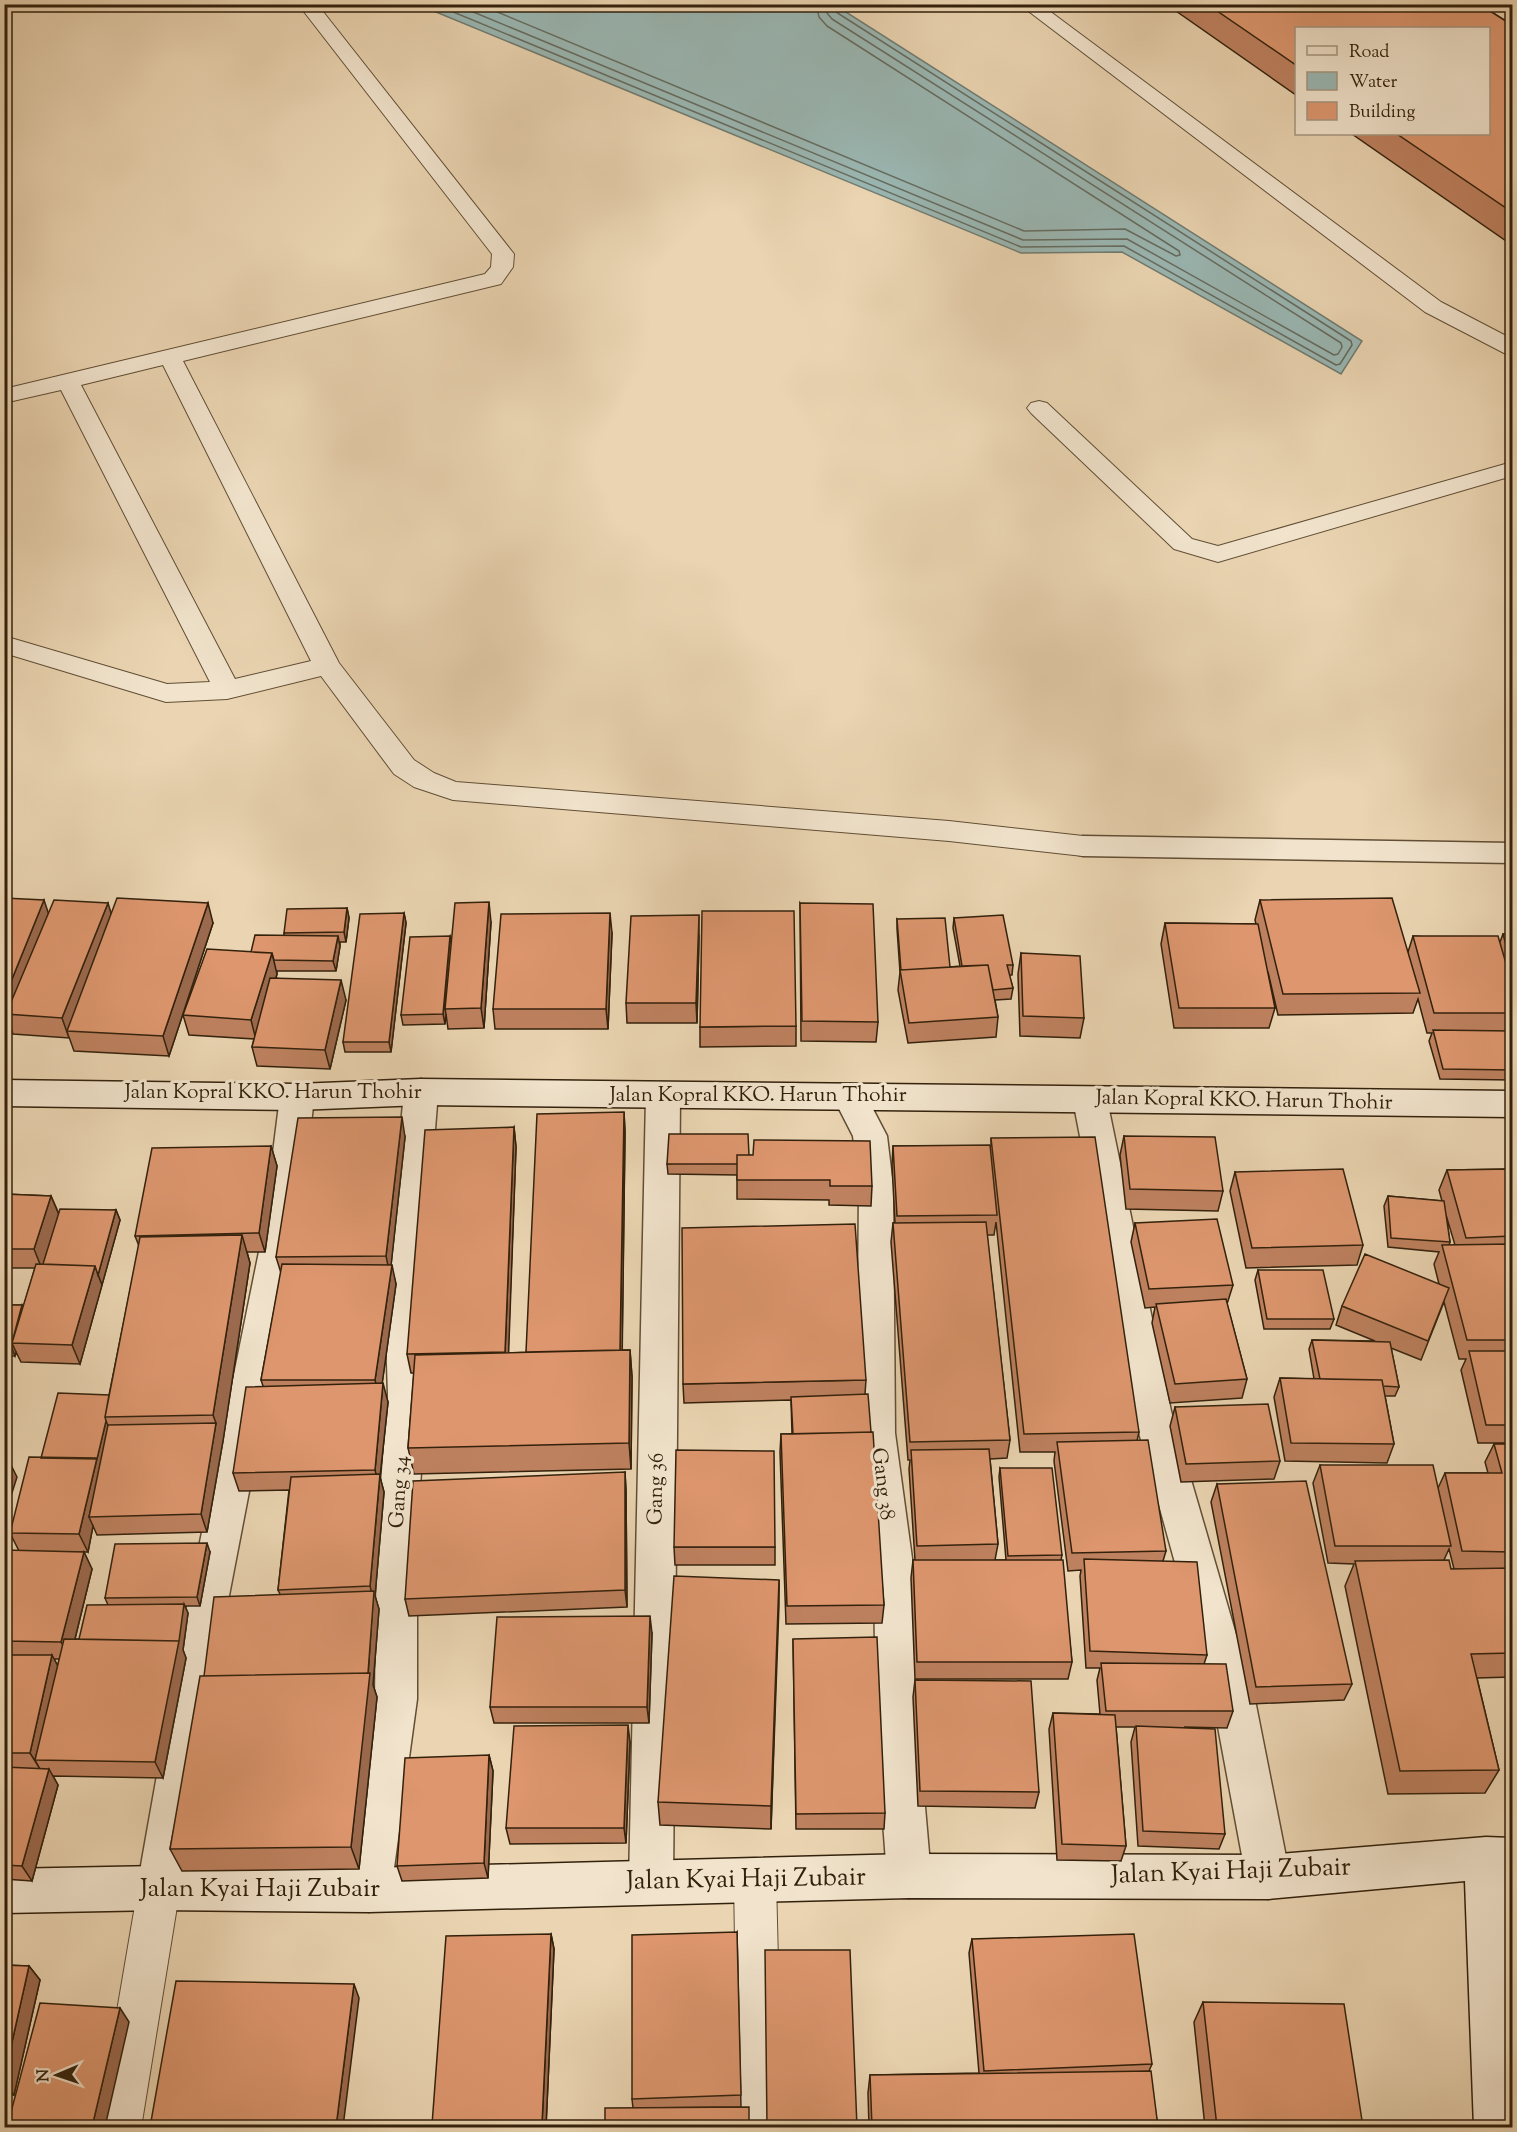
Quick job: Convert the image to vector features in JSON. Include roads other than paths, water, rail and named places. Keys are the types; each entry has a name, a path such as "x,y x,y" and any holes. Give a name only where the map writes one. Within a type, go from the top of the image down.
{"street":[{"path":"1083,846 1512,854"},
{"name":"Jalan Kopral KKO. Harun Thohir","path":"4,1093 297,1097 421,1092 1511,1107"},
{"name":"Gang 34","path":"369,1890 396,1699 397,1534 407,1395 404,1304 421,1092"},
{"path":"159,1888 207,1606 281,1232 297,1097"},
{"name":"Gang 36","path":"651,1882 663,1097"},
{"name":"Gang 38","path":"850,1097 870,1136 876,1186 876,1433 894,1573 897,1726 909,1876"},
{"path":"1090,1100 1152,1411 1234,1700 1268,1877"},
{"path":"1497,2127 1499,1858"},
{"name":"Jalan Kyai Haji Zubair","path":"4,1891 159,1888 369,1890 909,1876 1268,1877 1499,1858"}],"lane":[{"path":"4,396 493,279 502,267 503,254 308,4"},
{"path":"1028,4 1433,308 1512,348"},
{"path":"170,357 327,666 404,767 423,780 453,791 949,831 1083,846"},
{"path":"68,381 227,690"},
{"path":"1039,408 1183,544 1218,554 1512,469"},
{"path":"4,644 166,693 227,690 327,666"},
{"path":"755,1880 760,2127"},
{"path":"119,2127 159,1888"}],"water":[{"path":"419,5 835,5 1362,341 1341,374 1122,252 1021,253"}]}
